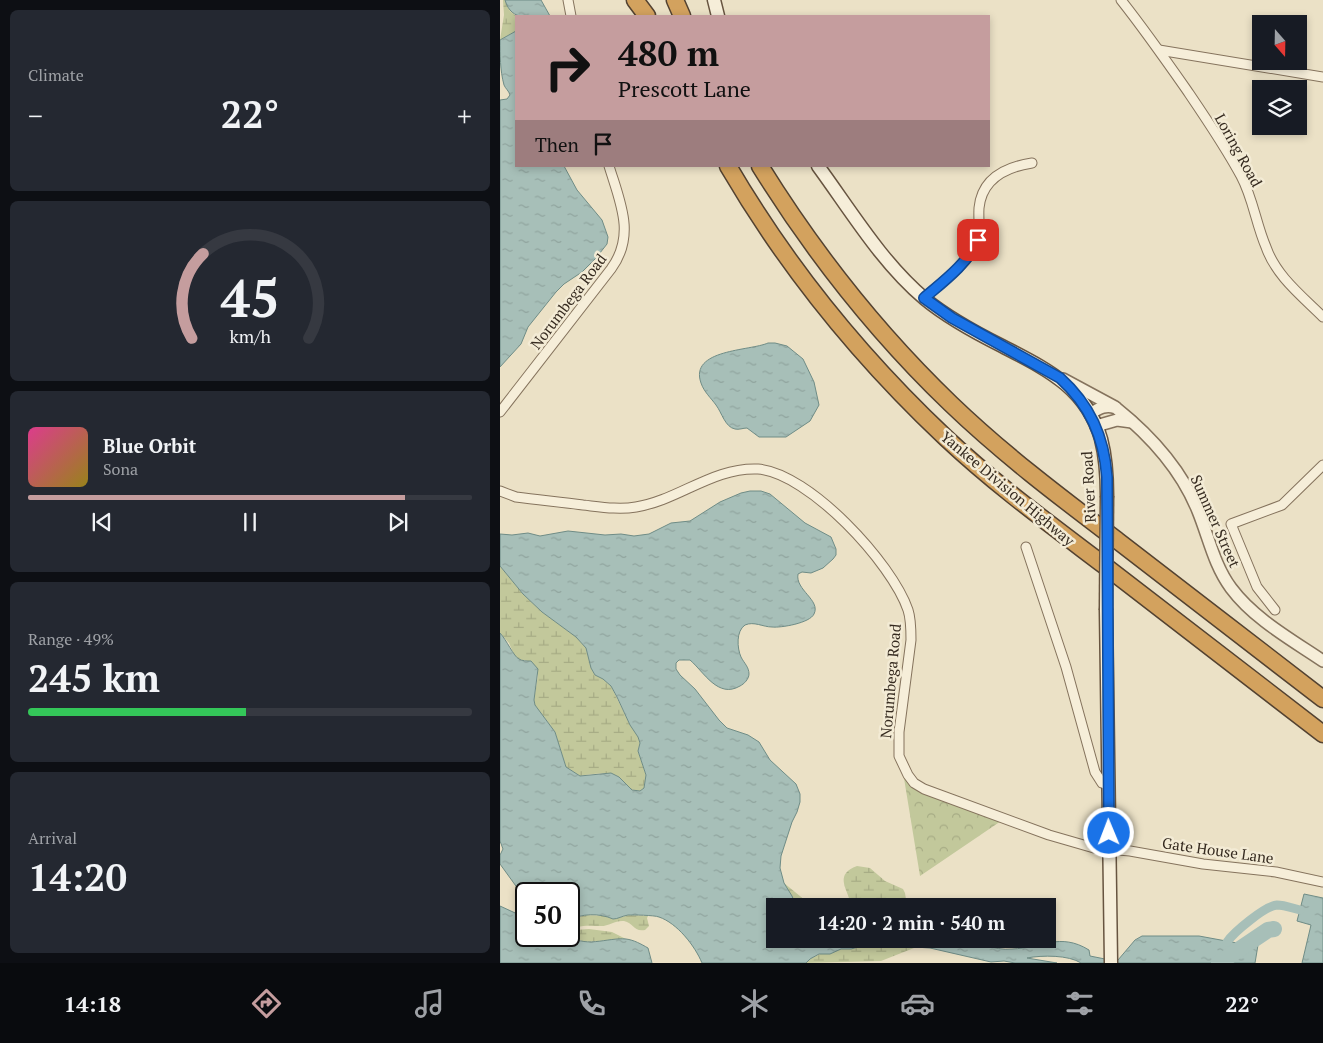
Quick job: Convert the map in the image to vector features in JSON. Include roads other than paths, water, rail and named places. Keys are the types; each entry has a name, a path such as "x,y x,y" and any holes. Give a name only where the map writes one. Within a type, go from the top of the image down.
{"highway":[{"path":"635,0 647,15"},
{"path":"646,0 653,15"},
{"path":"675,0 682,15"},
{"path":"686,0 692,15"},
{"name":"Yankee Division Highway","path":"729,167 776,243 820,302 877,369 946,438 1020,502 1323,734"},
{"name":"Yankee Division Highway","path":"761,167 798,225 845,288 896,349 963,416 1035,478 1323,698"}],"main road":[{"path":"714,0 718,15"},
{"name":"River Road","path":"819,167 889,262 924,298 952,318 1053,374 1072,389 1093,420 1105,456 1107,496 1106,610 1111,963"}],"street":[{"path":"568,0 571,15"},
{"name":"Loring Road","path":"1121,0 1159,50 1201,111 1242,177 1249,192 1266,249 1275,266 1323,318"},
{"path":"1159,50 1323,77"},
{"path":"924,298 974,250 978,240 980,225 979,209 987,184 996,175 1011,167 1032,163"},
{"name":"Norumbega Road","path":"500,412 611,269 620,253 625,236 625,225 609,167"},
{"name":"Summer Street","path":"1053,374 1116,408 1147,434 1180,476 1194,503 1216,562 1232,590 1252,610 1323,661"},
{"path":"1093,420 1104,407 1116,408"},
{"path":"1093,420 1134,422"},
{"path":"1275,610 1257,587 1231,524 1282,505 1323,465"},
{"name":"Norumbega Road","path":"500,491 516,497 624,508 656,502 701,481 738,470 760,470 783,475 830,508 859,537 892,578 909,611 911,640 898,745 899,756 914,783 933,794 1061,838 1094,848 1109,849"},
{"path":"1026,547 1066,667 1095,772 1100,782 1108,784"},
{"name":"Gate House Lane","path":"1109,849 1203,864 1276,872 1323,882"}],"water":[{"path":"505,0 541,0 549,15 517,15 508,7"},
{"path":"515,32 515,167 565,167 577,190 602,220 608,237 607,244 596,258 582,272 556,292 528,327 521,344 500,367 500,100 507,99 510,95 503,79 500,62 500,40"},
{"path":"768,343 787,346 803,359 814,382 819,405 810,421 786,437 759,437 747,428 732,428 726,423 701,383 700,372 704,364 712,358 723,353"},
{"path":"761,491 770,494 805,523 831,537 836,549 836,555 823,568 811,573 802,572 798,574 800,585 814,604 814,614 811,617 807,620 782,627 752,624 745,625 742,628 738,640 739,649 749,674 743,684 732,689 718,687 690,660 679,660 676,663 676,669 727,728 748,735 759,742 770,760 796,784 800,794 800,802 781,856 780,868 784,883 793,898 766,898 766,948 855,948 841,949 830,954 819,954 806,963 702,963 695,949 685,936 666,920 648,915 628,915 617,919 602,916 580,916 580,882 515,882 515,885 500,864 500,855 503,849 500,841 500,633 517,658 531,661 538,669 535,705 555,732 566,767 580,776 611,773 619,777 632,790 640,791 644,788 646,775 638,751 640,743 638,737 611,686 595,675 591,668 586,648 576,637 542,612 523,594 500,566 500,534 528,533 540,536 568,531 605,535 621,534 634,536 649,534 671,523 690,521 720,502 741,493"},
{"path":"1304,894 1323,898 1323,963 1302,963 1311,925 1297,921"},
{"path":"500,906 515,913 515,947 580,947 580,941 629,940 648,948 652,963 500,963"},
{"path":"1256,932 1258,945 1255,963 1081,963 1070,958 1048,956 1027,958 1057,963 991,962 930,948 1056,948 1056,942 1069,942 1089,950 1090,956 1115,961 1135,940 1142,936 1199,936 1237,943 1242,942"}],"waterway":[{"path":"1227,942 1250,920 1272,906 1280,905 1300,910"},
{"path":"1219,963 1268,930 1274,929"}]}
